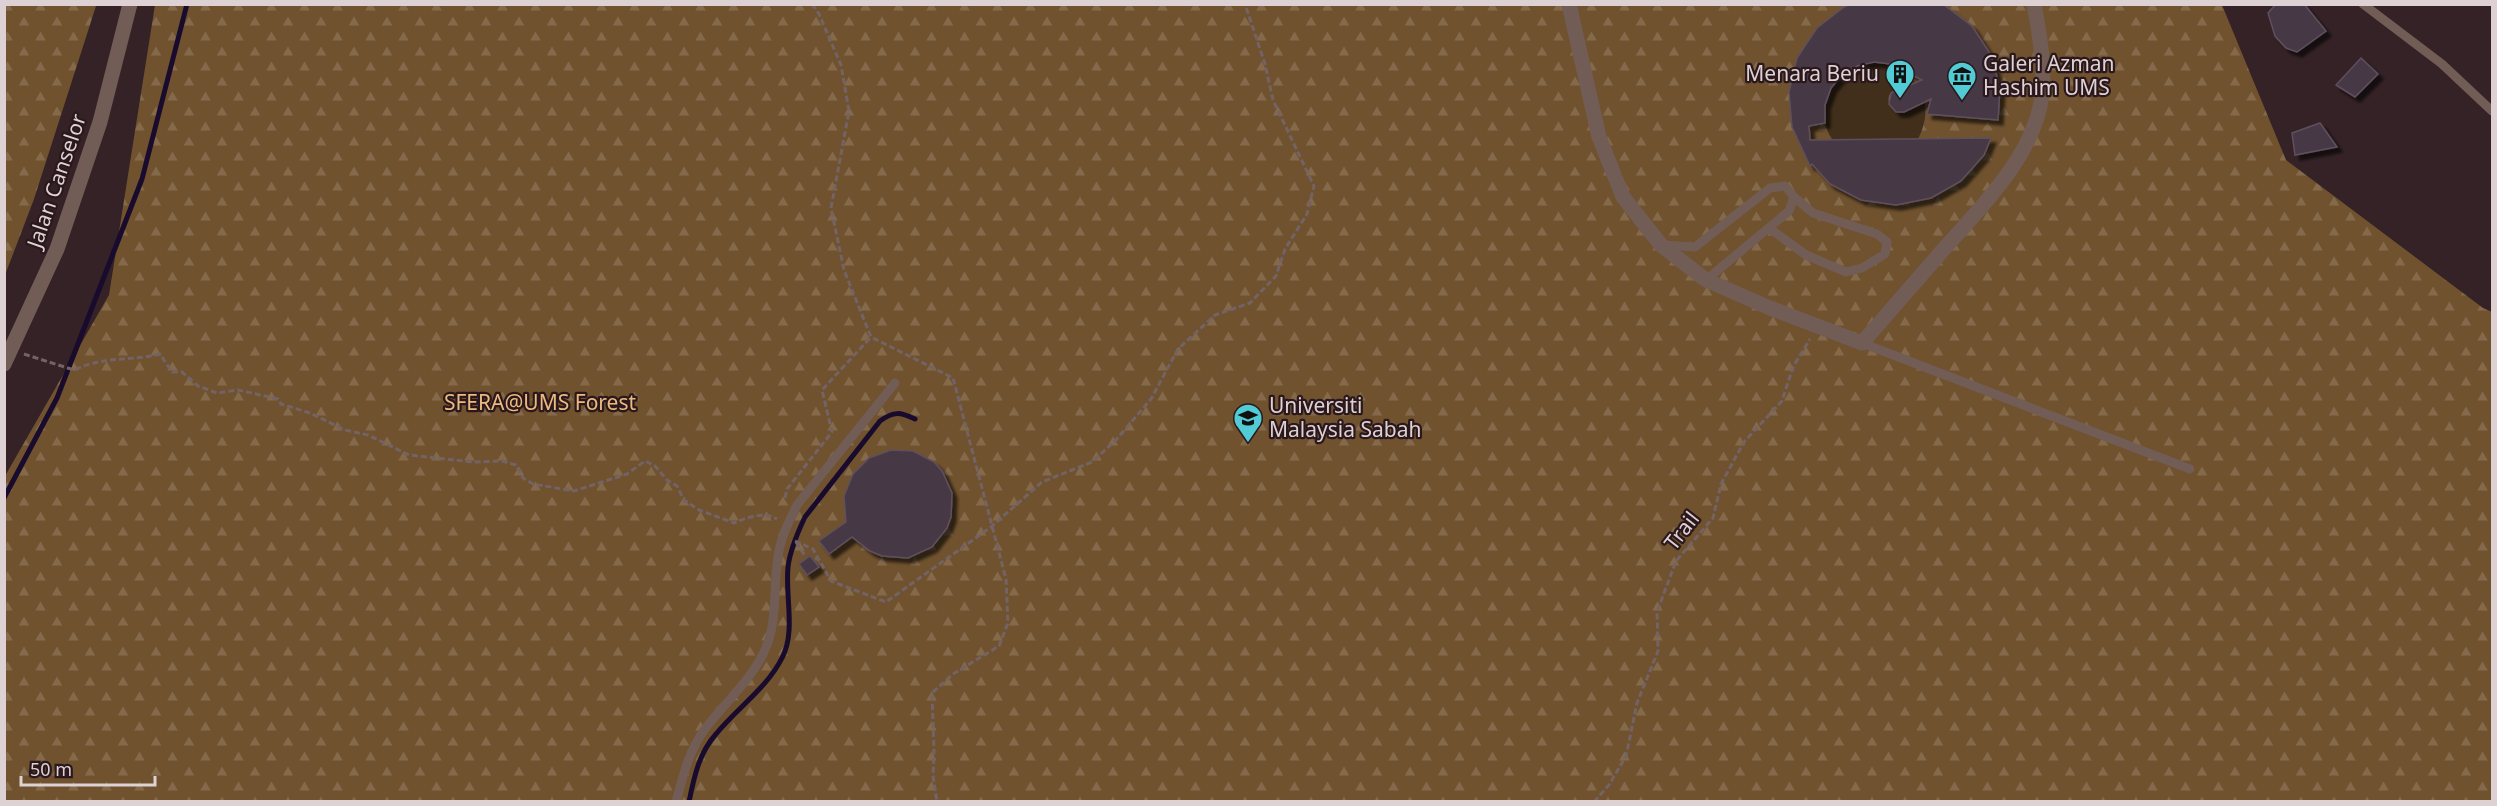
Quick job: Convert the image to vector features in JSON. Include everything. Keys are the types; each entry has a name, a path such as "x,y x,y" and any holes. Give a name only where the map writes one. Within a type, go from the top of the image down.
{"street":[{"name":"Jalan Canselor","path":"4,364 57,249 100,122 130,4"},
{"path":"1569,4 1599,137 1623,197 1661,245 1706,280 1862,343 1983,205 2016,163 2036,121 2043,94 2039,30 2034,4"}],"lane":[{"path":"2363,4 2442,64 2493,111"},
{"path":"1661,245 1695,247 1770,188 1785,186 1813,213 1877,234 1887,242 1885,254 1863,268 1846,272 1806,255 1769,228"},
{"path":"1706,280 1789,211 1794,197"},
{"path":"1862,343 2190,469"},
{"path":"676,801 688,759 703,730 749,676 765,651 773,623 778,554 797,505 895,383"}],"path":[{"path":"812,4 819,14 842,65 849,111 831,208 844,270 871,337 952,378 1006,579 1008,623 999,646 953,674 932,693 933,776 937,801"},
{"path":"805,556 795,541 813,549 831,581 886,602 991,527 1042,482 1092,462 1116,440 1151,399 1179,350 1215,315 1250,303 1276,276 1285,249 1307,214 1314,186 1273,100 1265,64 1245,4"},
{"name":"Trail","path":"1594,801 1608,785 1626,756 1637,703 1658,651 1657,612 1676,561 1713,518 1721,484 1744,442 1782,401 1793,367 1818,327"},
{"path":"784,504 787,489 831,432 822,390 871,337"},
{"path":"29,356 74,370 93,362 116,358 139,360 160,354 172,372 182,372 198,386 217,393 238,390 278,399 282,404 310,413 345,430 368,435 409,455 473,462 502,461 516,465 523,478 533,484 574,491 627,474 645,461 655,466 667,480 676,486 684,500 699,510 734,522 749,517 769,515 774,517 779,510"}],"green space":[{"path":"5,5 96,6 34,199 5,275"},
{"name":"Universiti Malaysia Sabah","path":"155,5 2222,5 2286,160 2483,308 2492,312 2492,801 5,802 5,476 109,295"}],"shaded area":[{"path":"1874,62 1904,72 1915,81 1922,92 1925,118 1921,133 1913,148 1887,139 1832,139 1827,129 1825,108 1832,88 1838,80 1857,66","holes":["1898,89 1906,90 1904,112 1896,112 1889,104 1890,95"]}],"building":[{"name":"Galeri Azman Hashim UMS","path":"1850,4 1944,5 1972,26 1991,55 2000,88 1998,120 1927,114 1931,99 1904,112 1896,112 1889,104 1891,93 1922,80 1891,64 1874,62 1857,66 1842,75 1831,88 1825,105 1825,123 1809,126 1810,140 1991,138 1984,155 1961,181 1931,198 1896,205 1861,200 1830,184 1812,164 1810,166 1792,127 1789,92 1797,58 1817,28"},
{"path":"2276,4 2304,4 2326,31 2297,52 2286,48 2275,36 2268,13"},
{"path":"2361,58 2378,74 2355,97 2336,85"},
{"path":"2320,123 2337,147 2295,155 2292,133"},
{"path":"891,450 913,451 934,462 942,471 952,493 951,517 947,528 932,547 908,558 882,556 870,551 852,537 829,554 819,541 846,522 844,496 853,474 869,458"},
{"path":"810,556 819,567 807,575 799,564"}],"waterway":[{"path":"4,498 57,398 142,179 187,4"},
{"path":"805,517 880,421 889,415 897,414 915,419"},
{"path":"689,802 698,766 710,741 768,679 782,658 786,648 789,625 788,567 792,548 804,519"}],"place":[{"name":"Menara Beriu","path":"1900,100"},
{"name":"Galeri Azman Hashim UMS","path":"1962,102"},
{"name":"Universiti Malaysia Sabah","path":"1248,444"}],"park label":[{"name":"SFERA@UMS Forest","path":"540,403"}]}
